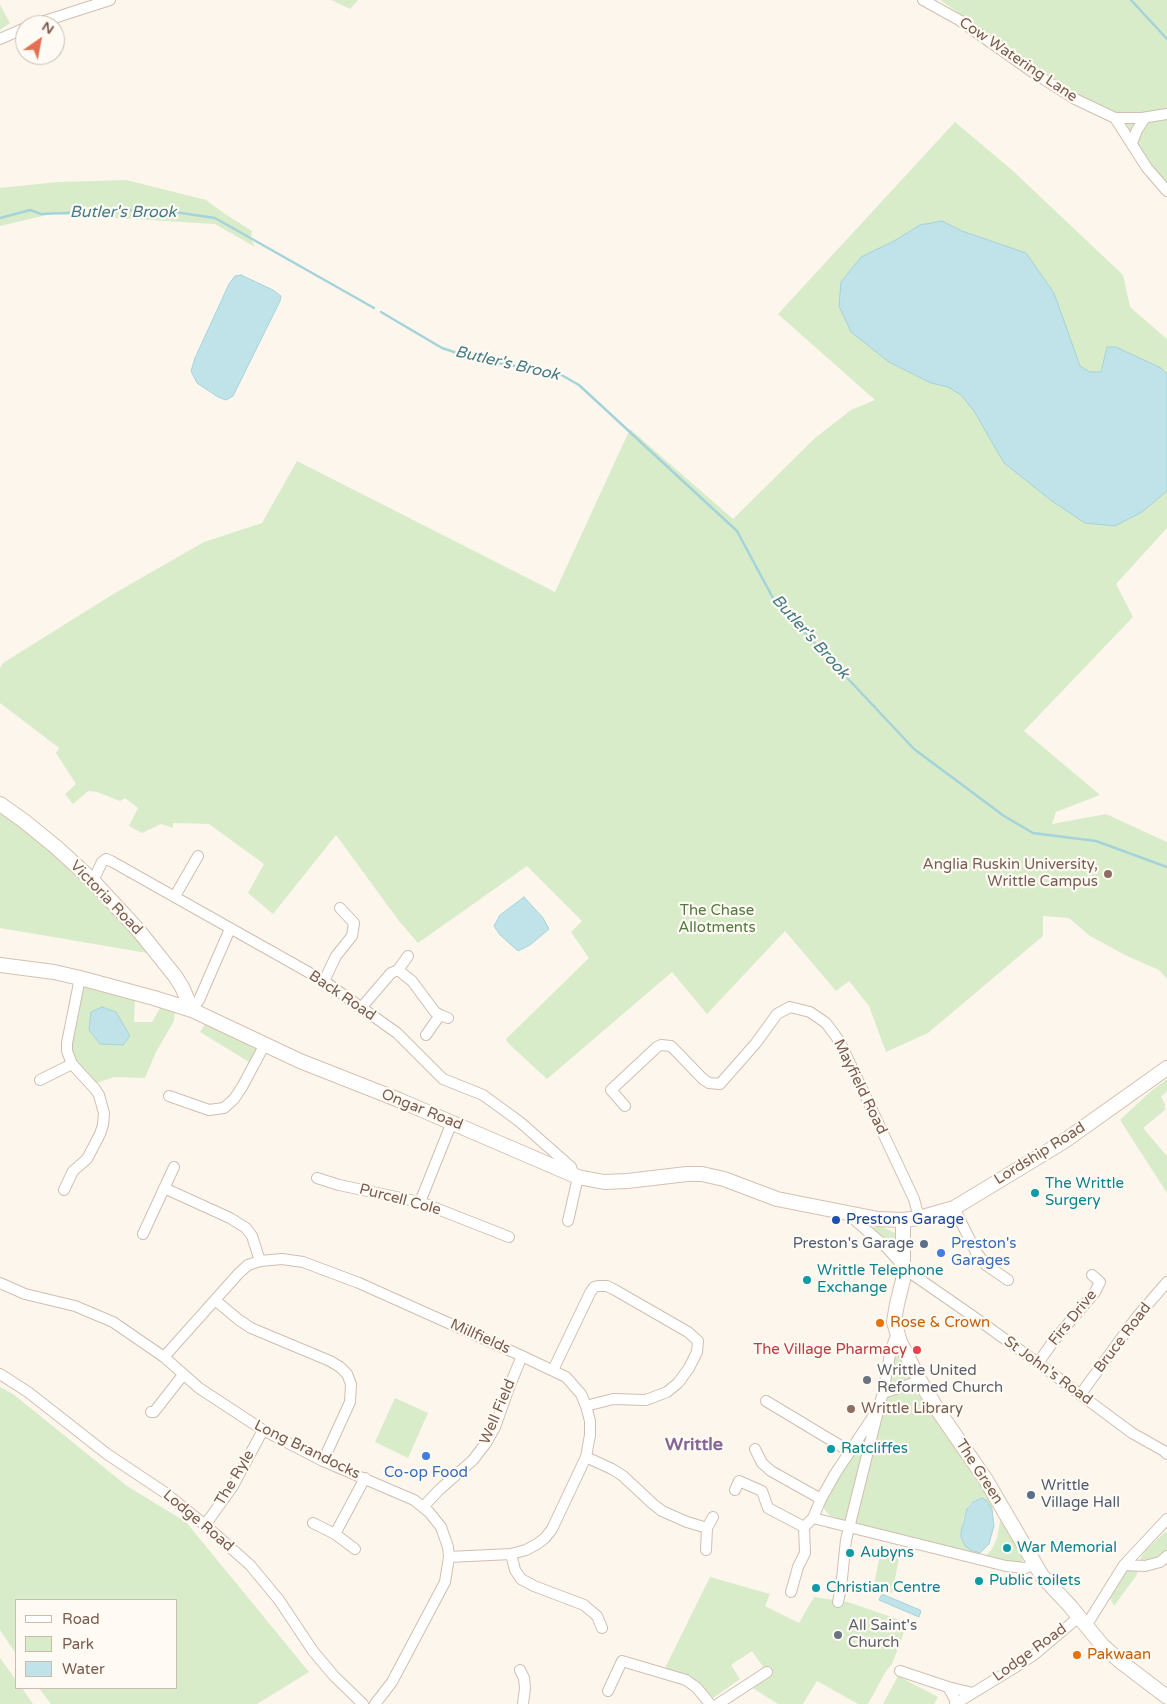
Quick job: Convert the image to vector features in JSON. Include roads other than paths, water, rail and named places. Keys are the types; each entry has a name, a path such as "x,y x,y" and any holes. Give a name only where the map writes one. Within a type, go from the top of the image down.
{"street":[{"path":"63,15 110,0"},
{"name":"Cow Watering Lane","path":"923,0 959,20 1034,73 1075,99 1115,118"},
{"path":"0,39 15,32"},
{"path":"1115,118 1145,118 1167,114"},
{"path":"1115,118 1147,168 1167,190"},
{"path":"1132,143 1136,130 1145,118"},
{"name":"Victoria Road","path":"0,804 50,842 93,881 175,976 182,986 192,1010"},
{"path":"175,896 198,856"},
{"name":"Back Road","path":"93,881 102,862 106,859 111,861 324,982 397,1033 443,1079 483,1095 520,1122 571,1167 576,1176"},
{"path":"324,982 336,956 352,936 354,923 340,908"},
{"path":"192,1010 199,1000 230,929"},
{"path":"362,1008 392,973 398,970 408,956"},
{"name":"Ongar Road","path":"0,965 54,972 80,978 192,1010 300,1060 452,1122 576,1176 596,1181 619,1182 702,1174 724,1179 777,1199 849,1215 903,1220"},
{"path":"398,970 412,981 444,1017 426,1035"},
{"path":"64,1190 73,1171 87,1159 100,1134 104,1113 100,1095 72,1064 67,1051 80,978"},
{"name":"Mayfield Road","path":"625,1106 611,1090 657,1047 662,1045 671,1046 709,1083 720,1084 744,1058 777,1014 790,1006 810,1012 826,1023 842,1047 914,1199 919,1218"},
{"path":"169,1096 210,1110 224,1108 234,1099 242,1087 265,1044"},
{"path":"40,1080 72,1064"},
{"name":"Lordship Road","path":"903,1220 933,1215 954,1208 1063,1142 1167,1068"},
{"path":"420,1202 452,1122"},
{"path":"143,1234 174,1167"},
{"path":"568,1221 576,1176"},
{"name":"Purcell Cole","path":"316,1178 339,1185 420,1202 509,1237"},
{"path":"164,1188 230,1218 246,1228 252,1236 260,1261"},
{"path":"954,1208 976,1252 986,1265 1008,1280"},
{"name":"Ongar Road","path":"849,1215 887,1248 903,1269"},
{"name":"The Green","path":"903,1220 903,1280 894,1315 897,1333 920,1380 945,1421 986,1480 1042,1576 1112,1655 1167,1697"},
{"name":"Millfields","path":"164,1357 248,1265 282,1258 303,1262 360,1283 566,1377 580,1394 586,1406 590,1421 590,1435 586,1457 558,1518 548,1534 537,1544 512,1554 450,1557"},
{"name":"St John's Road","path":"903,1269 1038,1362 1132,1434 1166,1451"},
{"name":"Firs Drive","path":"1038,1362 1095,1292 1100,1282 1092,1275"},
{"name":"Bruce Road","path":"1080,1395 1136,1318 1167,1282"},
{"name":"Long Brandocks","path":"0,1283 16,1291 75,1306 127,1330 164,1357 183,1375 220,1403 263,1430 323,1460 424,1506 441,1528 448,1546 450,1557 448,1570 442,1590 392,1682 375,1704"},
{"path":"553,1370 590,1293 598,1286 607,1286 615,1290 688,1332 698,1341 697,1352 689,1368 678,1383 667,1392 646,1400 613,1399 586,1406"},
{"path":"215,1300 251,1328 330,1361 340,1366 347,1374 350,1384 350,1402 323,1460"},
{"name":"The Green","path":"838,1602 844,1549 883,1393 891,1348 897,1333"},
{"name":"Well Field","path":"424,1506 438,1490 478,1455 486,1443 495,1427 522,1356"},
{"name":"Lodge Road","path":"0,1374 28,1392 107,1454 164,1492 250,1565 279,1600 313,1651 334,1676 363,1704"},
{"path":"151,1412 154,1412 183,1375"},
{"path":"883,1393 920,1380"},
{"path":"766,1401 849,1451"},
{"name":"The Green","path":"813,1518 820,1498 878,1409"},
{"name":"The Ryle","path":"205,1525 233,1486 263,1430"},
{"path":"755,1450 762,1463 771,1471 820,1498"},
{"path":"586,1457 612,1468 662,1511 707,1528"},
{"path":"335,1534 365,1478"},
{"path":"735,1490 739,1481 762,1492 768,1508 804,1527"},
{"path":"706,1550 707,1528 713,1517"},
{"path":"791,1592 798,1567 805,1553 804,1527 813,1518 1006,1566 1025,1568 1034,1565"},
{"name":"Lodge Road","path":"956,1703 1014,1668 1082,1621 1124,1565 1166,1521"},
{"path":"313,1523 335,1534 355,1549"},
{"path":"512,1554 515,1570 521,1579 534,1586 584,1605 597,1616 602,1628"},
{"path":"1124,1565 1145,1566 1160,1562 1167,1556"},
{"path":"608,1691 622,1660 686,1680 697,1688 710,1704"},
{"path":"520,1670 526,1688 523,1704"},
{"path":"900,1671 973,1693"},
{"path":"718,1704 767,1672"},
{"path":"948,1687 956,1703"}],"water":[{"path":"942,221 962,231 1026,253 1054,293 1080,366 1090,372 1101,372 1107,347 1116,347 1161,368 1167,374 1167,491 1142,512 1115,526 1085,523 1052,501 1004,463 974,411 961,395 948,387 931,383 889,362 851,332 839,306 841,282 861,257 894,241 920,225"},
{"path":"241,275 273,290 281,296 233,396 226,400 197,383 191,371 195,358 229,284 235,276"},
{"path":"524,897 543,918 549,929 530,945 518,951 500,935 494,926 500,915"},
{"path":"102,1007 116,1012 130,1036 123,1045 100,1044 89,1030 91,1012"},
{"path":"982,1498 987,1501 992,1509 994,1526 989,1544 980,1553 965,1546 961,1532 967,1509 973,1502"},
{"path":"882,1594 920,1610 919,1617 879,1600"}],"waterway":[{"path":"1131,0 1167,39"},
{"name":"Butler's Brook","path":"0,218 30,210 41,214 133,210 168,211 215,218 374,308"},
{"name":"Butler's Brook","path":"381,312 442,348 478,360 558,373 579,385 737,531 774,600 914,749 1004,816 1033,833 1096,841 1167,867"}],"place":[{"name":"Anglia Ruskin University, Writtle Campus","path":"1108,874"},
{"name":"The Writtle Surgery","path":"1035,1193"},
{"name":"Prestons Garage","path":"836,1220"},
{"name":"Preston's Garage","path":"924,1244"},
{"name":"Preston's Garages","path":"941,1253"},
{"name":"Writtle Telephone Exchange","path":"807,1280"},
{"name":"Rose & Crown","path":"880,1323"},
{"name":"The Village Pharmacy","path":"917,1350"},
{"name":"Writtle United Reformed Church","path":"867,1380"},
{"name":"Writtle Library","path":"851,1409"},
{"name":"Ratcliffes","path":"831,1449"},
{"name":"Co-op Food","path":"426,1456"},
{"name":"Writtle Village Hall","path":"1031,1495"},
{"name":"War Memorial","path":"1007,1548"},
{"name":"Aubyns","path":"850,1553"},
{"name":"Public toilets","path":"979,1581"},
{"name":"Christian Centre","path":"816,1588"},
{"name":"All Saint's Church","path":"838,1635"},
{"name":"Pakwaan","path":"1077,1655"}],"district":[{"name":"Writtle","path":"694,1445"}],"park label":[{"name":"The Chase Allotments","path":"717,920"}]}
